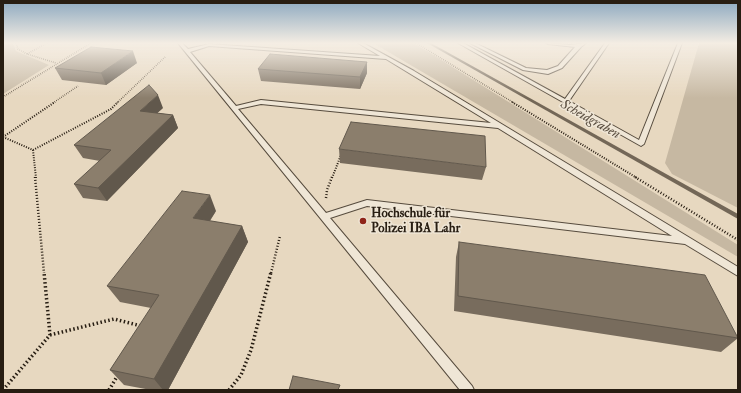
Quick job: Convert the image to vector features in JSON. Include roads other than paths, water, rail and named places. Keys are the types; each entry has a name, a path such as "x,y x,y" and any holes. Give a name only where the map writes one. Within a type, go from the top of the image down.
{"lane":[{"path":"195,61 468,390"},
{"path":"394,61 738,272"},
{"path":"494,61 641,144 673,61"},
{"path":"509,61 525,69 548,72 560,67 565,61"},
{"path":"566,101 594,61"},
{"path":"234,108 261,102 500,126"},
{"path":"324,216 367,203 688,241"}],"waterway":[{"name":"Scheidgraben","path":"462,61 738,217"}],"place":[{"name":"Hochschule für Polizei IBA Lahr","path":"363,221"}]}
